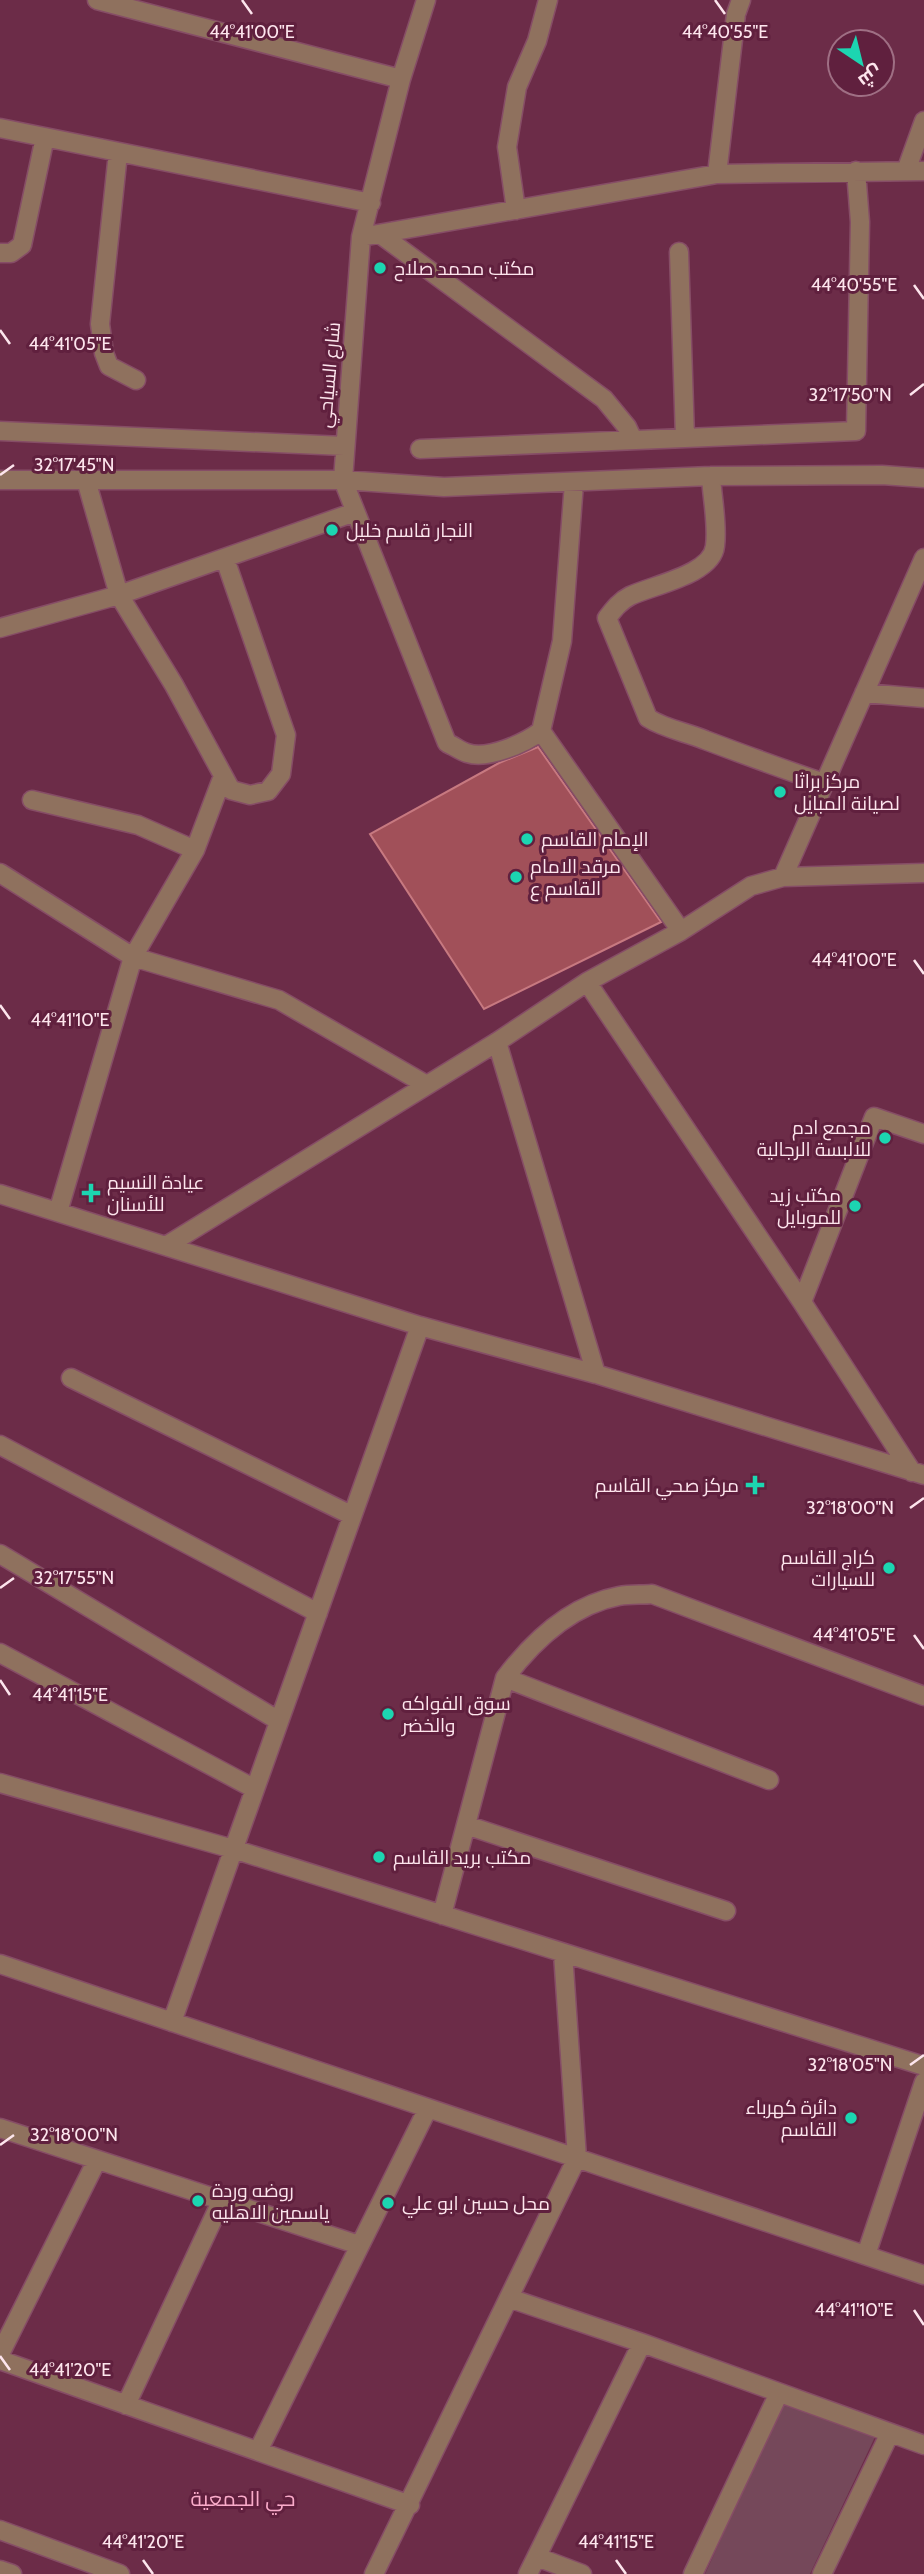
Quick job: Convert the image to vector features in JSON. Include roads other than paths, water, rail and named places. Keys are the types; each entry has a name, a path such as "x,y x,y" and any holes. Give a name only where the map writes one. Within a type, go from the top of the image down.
{"street":[{"path":"97,0 401,79"},
{"name":"شارع السياحي","path":"426,0 401,79 361,237 343,480 447,743 470,755 504,751 529,740 541,731"},
{"path":"516,210 507,147 517,87 537,41 548,0"},
{"path":"717,174 736,13 741,0"},
{"path":"361,237 717,174 915,171 924,121"},
{"path":"0,128 371,203"},
{"path":"0,253 10,253 22,245 45,137"},
{"path":"118,153 100,324 104,353 109,366 136,380"},
{"path":"420,449 856,431 860,222 856,172"},
{"path":"380,234 604,399 627,427 633,440"},
{"path":"679,252 685,438"},
{"path":"0,431 344,446"},
{"path":"0,480 343,480 444,487 711,476 882,475 924,478"},
{"path":"711,476 715,548 709,561 691,573 628,597 617,605 607,618 649,718 659,725 824,783"},
{"path":"86,480 119,595 174,685 231,790 250,795 268,791 281,774 286,735 225,559"},
{"path":"574,483 562,641 541,731 681,931"},
{"path":"0,628 119,595 355,512"},
{"path":"783,877 924,558"},
{"path":"864,693 924,698"},
{"path":"58,1212 132,957 195,850 223,776"},
{"path":"32,800 138,825 195,850"},
{"path":"0,873 132,957 279,1000 425,1084"},
{"path":"166,1245 497,1042 587,982 681,931 751,886 783,877 924,873"},
{"path":"587,982 918,1474"},
{"path":"497,1042 596,1374"},
{"path":"802,1302 874,1117 924,1134"},
{"path":"0,1194 419,1326 596,1374 918,1474"},
{"path":"172,2022 419,1326"},
{"path":"71,1378 351,1515"},
{"path":"0,1445 318,1613"},
{"path":"0,1554 279,1721"},
{"path":"442,1914 505,1678 528,1649 556,1626 586,1608 618,1597 652,1594 924,1696"},
{"path":"0,1653 255,1789"},
{"path":"505,1678 769,1780"},
{"path":"0,1783 233,1849 924,2066"},
{"path":"466,1825 726,1911"},
{"path":"374,2574 410,2505 576,2158 563,1953"},
{"path":"0,1964 924,2275"},
{"path":"866,2255 924,2082"},
{"path":"258,2451 428,2108"},
{"path":"0,2128 359,2245"},
{"path":"0,2354 97,2160"},
{"path":"126,2405 221,2202"},
{"path":"509,2298 924,2445"},
{"path":"528,2574 642,2343"},
{"path":"0,2360 410,2505"},
{"path":"693,2574 779,2393"},
{"path":"822,2574 890,2433"},
{"path":"0,2530 120,2574"},
{"path":"537,2557 582,2574"},
{"path":"0,2570 12,2574"}],"place":[{"name":"مكتب محمد صلاح","path":"380,268"},
{"name":"النجار قاسم خليل","path":"332,530"},
{"name":"مركز براثا لصيانة المبايل","path":"780,792"},
{"name":"الإمام القاسم","path":"527,839"},
{"name":"مرقد الامام القاسم ع","path":"516,877"},
{"name":"مجمع ادم للالبسة الرجالية","path":"885,1138"},
{"name":"عيادة النسيم للأسنان","path":"91,1193"},
{"name":"مكتب زيد للموبايل","path":"855,1206"},
{"name":"مركز صحي القاسم","path":"755,1485"},
{"name":"كراج القاسم للسيارات","path":"889,1568"},
{"name":"سوق الفواكه والخضر","path":"388,1714"},
{"name":"مكتب بريد القاسم","path":"379,1857"},
{"name":"دائرة كهرباء القاسم","path":"851,2118"},
{"name":"روضه وردة ياسمين الاهليه","path":"198,2201"},
{"name":"محل حسين ابو علي","path":"388,2203"}],"district":[{"name":"حي الجمعية","path":"243,2498"}]}
